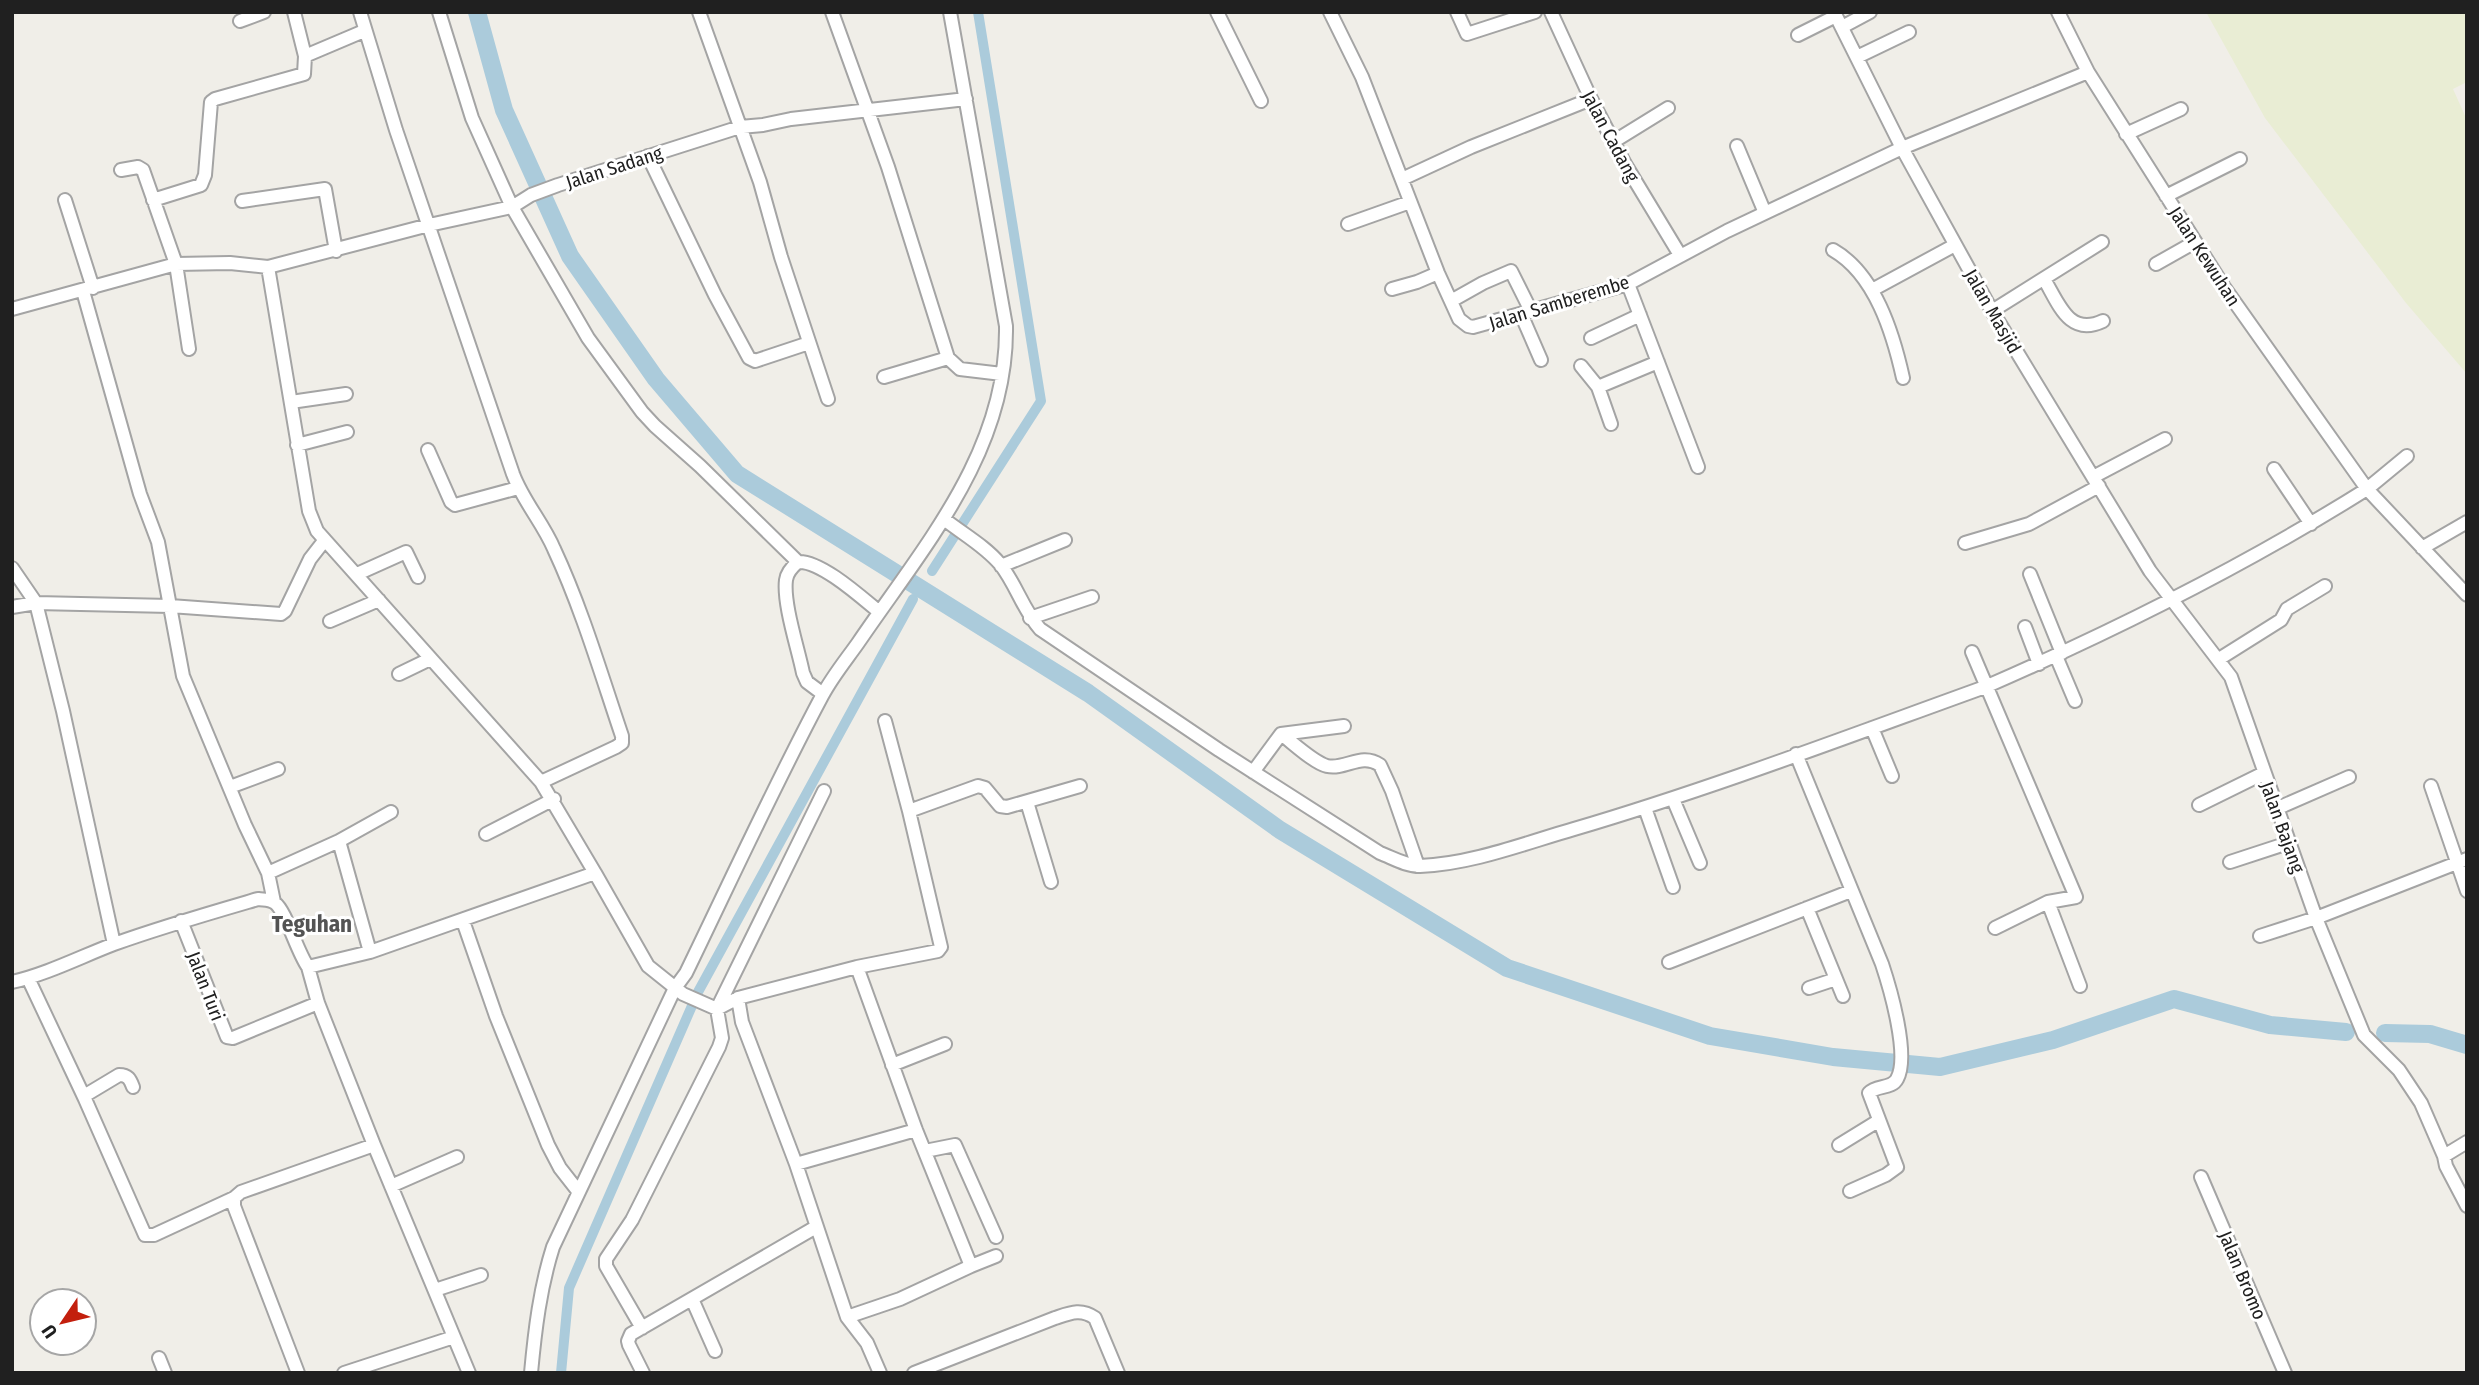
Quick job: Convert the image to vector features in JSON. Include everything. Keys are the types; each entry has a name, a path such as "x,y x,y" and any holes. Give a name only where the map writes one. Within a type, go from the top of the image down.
{"street":[{"path":"240,21 264,12"},
{"path":"153,200 201,185 205,175 211,102 304,74 305,55 294,12"},
{"path":"360,12 518,488 554,548 575,600 623,740 617,747 541,782"},
{"path":"439,12 472,118 512,207 588,338 642,412 798,562 807,563 829,574 878,611"},
{"path":"699,12 760,183 828,399"},
{"path":"832,12 888,167 948,358 960,369 1002,374"},
{"path":"531,1373 537,1312 553,1247 578,1191 679,991 816,689 912,564 948,522 984,443 995,409 1006,354 1003,298 950,12"},
{"path":"1217,12 1261,102"},
{"name":"Jalan Samberembe","path":"1330,12 1362,77 1438,273 1460,319 1473,327 1628,284 1680,255 1902,148 2088,72"},
{"path":"1457,12 1467,34 1535,12"},
{"name":"Jalan Cadang","path":"1551,12 1613,142 1680,255"},
{"path":"1798,35 1838,18 1870,12"},
{"name":"Jalan Kewuhan","path":"2058,12 2088,72 2224,287 2367,489 2467,595"},
{"name":"Jalan Masjid","path":"1838,18 1902,148 1992,311 2150,571 2171,599"},
{"path":"305,55 365,32"},
{"path":"1857,57 1909,32"},
{"name":"Jalan Sadang","path":"12,309 176,264 230,263 268,267 429,225 512,207 531,195 558,185 740,127 967,99"},
{"path":"1402,179 1471,147 1591,99"},
{"path":"1613,142 1668,108"},
{"path":"2126,134 2181,109"},
{"path":"1737,146 1765,213"},
{"path":"648,156 715,295 749,358 755,361 809,343"},
{"path":"2166,196 2240,159"},
{"path":"121,170 140,167 153,200 176,264 189,349"},
{"path":"242,201 325,189 336,251"},
{"path":"65,200 140,494 158,542 183,676 268,873 274,902 308,967 318,1003 374,1145 469,1373"},
{"path":"1348,224 1410,201"},
{"path":"1992,311 2102,242"},
{"path":"2156,264 2195,242"},
{"path":"1872,290 1955,245"},
{"path":"1833,250 1845,257 1872,290 1896,348 1903,378"},
{"path":"268,267 309,512 324,541 357,574 541,782 554,799 642,957 655,973 679,991 742,1022"},
{"path":"1451,301 1511,271 1541,360"},
{"path":"1392,289 1438,273"},
{"path":"2044,279 2067,317 2074,322 2083,327 2091,327 2104,321"},
{"path":"1628,284 1698,467"},
{"path":"1591,338 1640,315"},
{"path":"884,377 948,358"},
{"path":"1598,387 1658,362"},
{"path":"1581,366 1598,387 1611,424"},
{"path":"292,401 346,394"},
{"path":"297,445 346,432"},
{"path":"1965,544 2029,524 2165,439"},
{"path":"428,450 451,502 455,505 518,488"},
{"path":"948,522 1001,566 1030,618 1040,629 1253,772 1380,853 1418,866 1491,853 1645,808 1985,687 2039,664 2171,599 2311,524 2367,489 2407,456"},
{"path":"2274,468 2311,524"},
{"path":"2422,548 2467,522"},
{"path":"1001,566 1065,540"},
{"path":"12,607 36,603 170,606 283,613 310,559 324,541"},
{"path":"357,574 406,552 418,577"},
{"path":"798,562 788,572 786,597 803,673 816,689"},
{"path":"12,568 36,603 63,711 114,944"},
{"path":"2030,575 2075,701"},
{"path":"2219,659 2281,620 2287,609 2325,586"},
{"path":"1030,618 1092,597"},
{"name":"Jalan Bajang","path":"2171,599 2219,659 2236,688 2288,843 2364,1035 2399,1070 2421,1103 2450,1174 2467,1206"},
{"path":"330,621 379,600"},
{"path":"2025,627 2039,664"},
{"path":"1972,652 2076,893 2074,899 2048,902 1995,928"},
{"path":"398,674 430,659"},
{"path":"717,1009 738,998 857,967 941,949 885,721"},
{"path":"1253,772 1281,734 1344,726"},
{"path":"1872,727 1892,776"},
{"path":"1281,734 1325,766 1365,759 1380,765 1389,782 1418,866"},
{"path":"1796,754 1892,993 1898,1025 1900,1058 1896,1081 1870,1091 1869,1096 1896,1161 1896,1167 1886,1175 1850,1191"},
{"path":"230,787 278,769"},
{"path":"2199,805 2264,773"},
{"path":"2278,808 2349,778"},
{"path":"909,811 978,786 985,788 1000,806 1007,807 1080,786"},
{"path":"2431,786 2462,861 2467,891"},
{"path":"642,1328 605,1263 632,1220 719,1047 722,1038 717,1009 824,791"},
{"path":"486,834 554,799"},
{"path":"1673,799 1700,863"},
{"path":"1027,802 1051,881"},
{"path":"1645,808 1673,887"},
{"path":"268,873 339,841 391,812"},
{"path":"339,841 370,953"},
{"path":"2230,862 2288,843"},
{"path":"2260,936 2316,918 2462,861"},
{"path":"308,967 370,953 463,922 566,881 595,873"},
{"path":"1669,962 1851,891"},
{"path":"12,982 181,921 258,899 274,902"},
{"path":"2048,902 2080,986"},
{"path":"1807,908 1843,996"},
{"name":"Jalan Turi","path":"181,921 227,1037 233,1038 318,1003"},
{"path":"463,922 496,1016 548,1145 578,1191"},
{"path":"857,967 916,1130 971,1266"},
{"path":"28,978 145,1235 154,1235 234,1198 241,1192 374,1145"},
{"path":"1809,988 1836,979"},
{"path":"738,998 742,1022 796,1164 848,1317 867,1343 880,1373"},
{"path":"892,1065 944,1044"},
{"path":"84,1096 119,1075 130,1078 132,1087"},
{"path":"1839,1145 1878,1121"},
{"path":"796,1164 916,1130"},
{"path":"2444,1156 2467,1142"},
{"path":"925,1151 955,1144 996,1237"},
{"path":"391,1186 457,1157"},
{"name":"Jalan Bromo","path":"2201,1177 2285,1373"},
{"path":"234,1198 234,1206 299,1373"},
{"path":"643,1373 628,1341 631,1334 816,1227"},
{"path":"848,1317 900,1299 996,1256"},
{"path":"435,1290 481,1275"},
{"path":"692,1299 715,1351"},
{"path":"914,1373 1055,1318 1083,1311 1095,1318 1118,1373"},
{"path":"344,1373 454,1337"},
{"path":"159,1358 165,1373"}],"green space":[{"path":"2206,12 2467,12 2467,82 2453,89 2467,120 2467,374 2406,303 2265,118"}],"waterway":[{"path":"477,12 504,110 570,256 656,379 737,474 1088,693 1280,830 1507,968 1710,1036 1833,1057 1940,1067 2053,1040 2174,999 2270,1025 2346,1032"},
{"path":"932,571 1041,401 978,12"},
{"path":"561,1373 569,1288 698,992 913,599"},
{"path":"2385,1033 2430,1034 2467,1045"}],"district":[{"name":"Teguhan","path":"312,924"}]}
